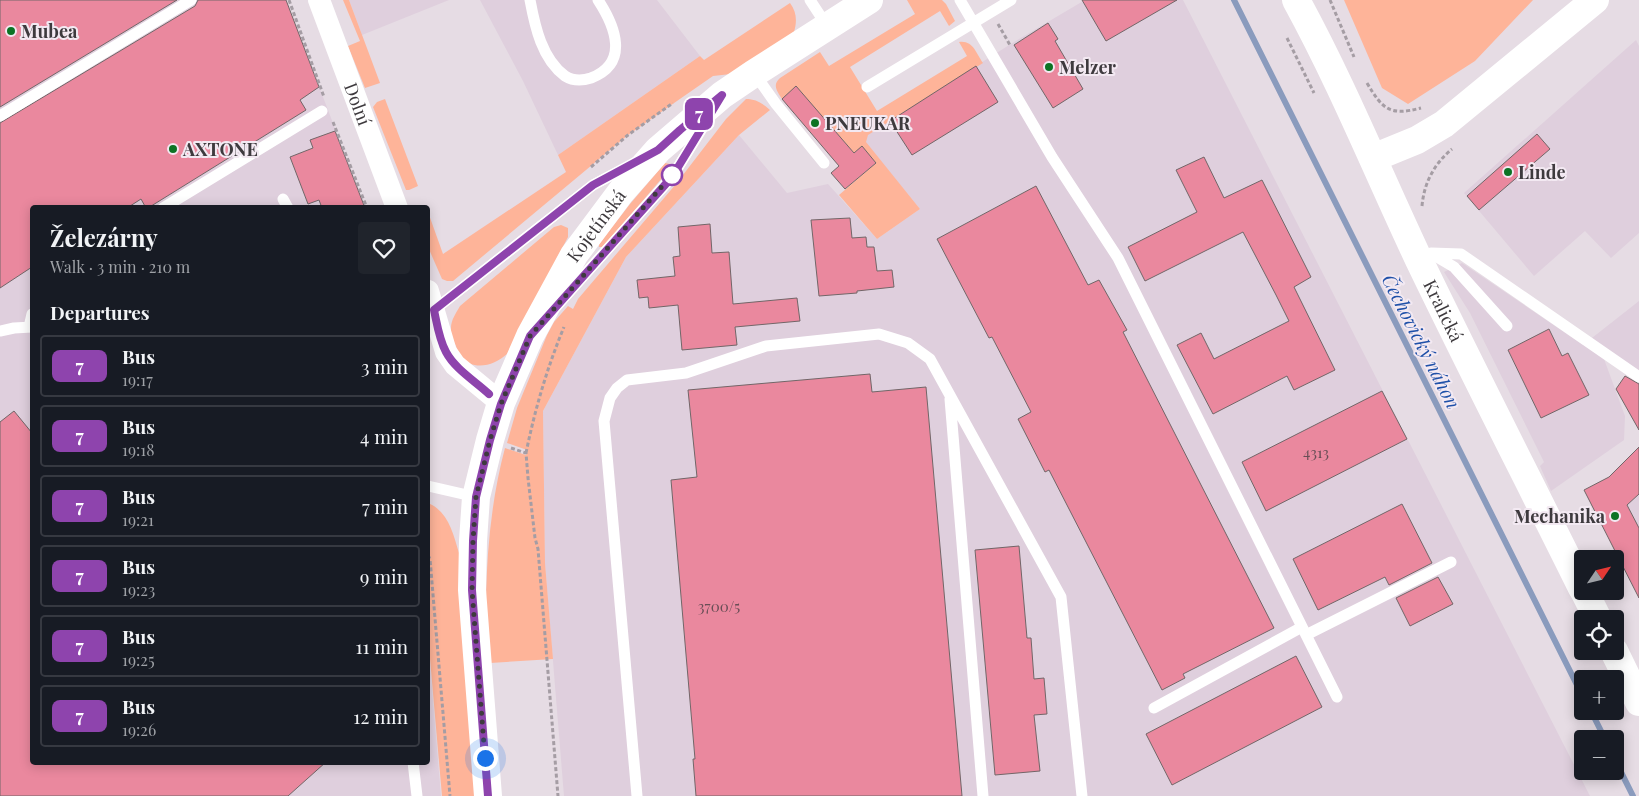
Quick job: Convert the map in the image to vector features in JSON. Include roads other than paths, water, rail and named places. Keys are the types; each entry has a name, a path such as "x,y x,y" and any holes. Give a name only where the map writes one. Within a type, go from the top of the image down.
{"main road":[{"name":"Kojetínská","path":"488,796 472,590 476,497 501,404 530,336 574,255 621,192 658,150 722,95 870,0"},
{"name":"Kralická","path":"1296,0 1373,158 1425,256 1574,571"},
{"name":"Kralická","path":"1305,0 1312,30"},
{"path":"1373,158 1418,140 1444,124 1595,0"},
{"path":"1618,660 1639,702"}],"street":[{"name":"Dolní","path":"319,0 396,205"},
{"path":"431,300 446,352 455,364 501,404"}],"lane":[{"path":"0,116 191,0"},
{"path":"530,0 537,32 546,53 558,70 568,78 577,80 591,78 602,72 612,62 615,55 616,44 613,27 598,0"},
{"path":"810,0 827,26"},
{"path":"960,0 1052,157 1118,258 1336,697"},
{"path":"867,87 1011,0"},
{"path":"754,73 776,104 824,163"},
{"path":"530,336 672,177 722,95"},
{"path":"169,205 322,111"},
{"path":"431,300 593,185 658,150"},
{"path":"1425,256 1461,254 1639,377"},
{"path":"1425,256 1454,267 1507,326"},
{"path":"0,331 30,327"},
{"path":"637,796 604,421 610,398 626,380 686,373 766,346 879,334 908,344 930,359 1062,597 1082,796"},
{"path":"950,395 983,796"},
{"path":"430,486 476,497"},
{"path":"1154,708 1304,631 1451,562"},
{"path":"413,765 417,796"}],"waterway":[{"name":"Čechovický náhon","path":"1234,0 1574,679"},
{"name":"Čechovický náhon","path":"1596,720 1600,730"},
{"name":"Čechovický náhon","path":"1624,778 1633,796"}],"place":[{"name":"Mubea","path":"11,31"},
{"name":"Melzer","path":"1049,67"},
{"name":"PNEUKAR","path":"815,123"},
{"name":"AXTONE","path":"173,149"},
{"name":"Linde","path":"1508,172"},
{"name":"Mechanika","path":"1615,516"}]}
